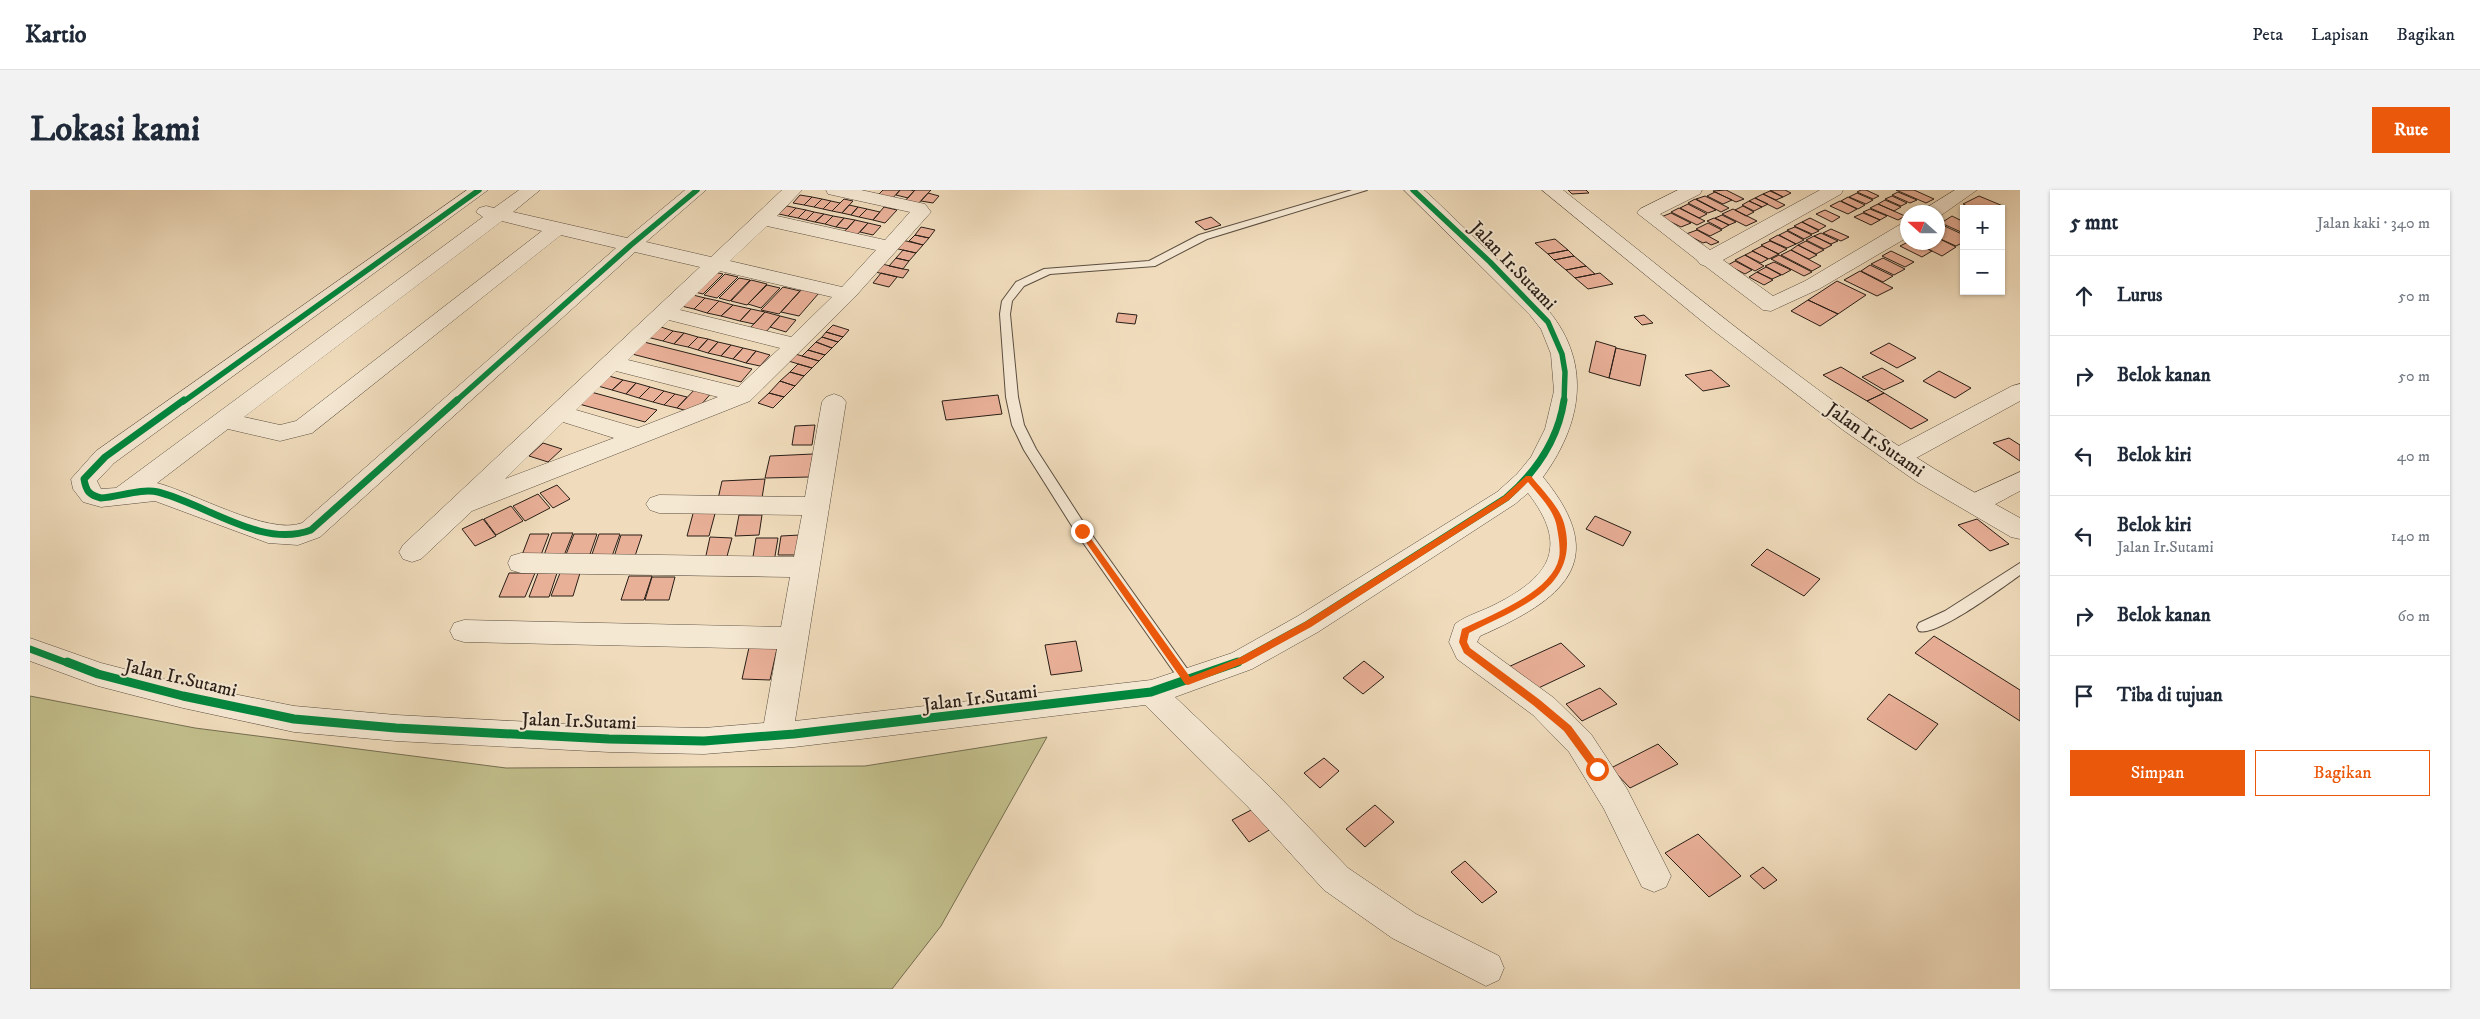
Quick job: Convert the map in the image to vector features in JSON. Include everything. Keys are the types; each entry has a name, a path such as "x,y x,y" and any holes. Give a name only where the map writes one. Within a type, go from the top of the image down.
{"street":[{"path":"479,190 105,457 84,479 84,487 87,493 93,497 146,491 157,492 268,534 298,535 311,530 631,245 697,190"},
{"path":"124,495 531,190"},
{"path":"412,552 793,190"},
{"path":"463,504 742,396 848,294 921,212 920,209 835,190"},
{"name":"Jalan Ir.Sutami","path":"30,649 98,674 173,694 294,718 396,728 609,739 704,741 778,735 982,714 1151,692 1188,681 1242,660 1308,624 1506,498 1529,477 1553,440 1560,421 1565,395 1565,371 1556,335 1542,316 1466,237 1413,190"},
{"name":"Jalan Ir.Sutami","path":"1552,190 1716,321 1842,418 1898,457 2020,530"},
{"path":"1693,190 1647,213 1707,260 1771,305 1812,286 1900,233"},
{"path":"1707,260 1834,190"},
{"path":"1944,205 1968,190"},
{"path":"458,205 848,294"},
{"path":"762,219 890,247"},
{"path":"223,420 280,433 304,427 558,228"},
{"path":"663,312 796,345"},
{"path":"610,362 742,396"},
{"path":"1898,457 2020,390"},
{"path":"778,735 834,402"},
{"path":"558,413 639,437"},
{"path":"1529,477 1551,506 1560,523 1563,557 1550,582 1530,598 1465,632 1463,642 1467,651 1536,702 1567,728 1597,769 1636,836 1654,876"},
{"path":"1974,503 2020,481"},
{"path":"659,504 816,506"},
{"path":"521,563 806,567"},
{"path":"464,631 794,638"},
{"path":"1151,692 1259,797 1336,879 1404,926 1486,968"}],"lane":[{"path":"1188,681 1082,531 1030,450 1018,425 1012,398 1005,314 1007,301 1020,284 1048,271 1151,264 1203,237 1362,190"},
{"path":"1924,627 1957,610 2020,568"}],"shaded area":[{"path":"30,696 195,728 506,768 865,766 1047,737 941,926 892,989 30,989"}],"building":[{"path":"883,190 900,190 891,200 876,197"},
{"path":"900,190 914,191 908,198 896,195"},
{"path":"915,190 931,190 916,206 903,203"},
{"path":"1568,190 1586,190 1589,193 1572,194"},
{"path":"1726,190 1744,199 1736,202 1713,191"},
{"path":"1770,190 1785,190 1791,193 1783,197"},
{"path":"1866,190 1879,196 1873,199 1857,192"},
{"path":"1896,190 1914,190 1934,199 1926,203"},
{"path":"1770,191 1783,197 1776,200 1763,194"},
{"path":"1715,192 1732,200 1723,204 1707,196"},
{"path":"1898,192 1917,200 1910,203 1892,195"},
{"path":"928,193 939,196 933,203 921,201"},
{"path":"1857,193 1873,200 1866,204 1849,197"},
{"path":"1763,194 1785,205 1777,209 1755,198"},
{"path":"800,195 812,197 804,205 793,203"},
{"path":"1705,196 1729,208 1721,212 1696,199"},
{"path":"1892,196 1907,203 1900,206 1885,199"},
{"path":"1979,196 2001,205 1965,205 1963,204"},
{"path":"812,197 822,199 814,207 804,205"},
{"path":"1848,197 1865,205 1858,209 1841,201"},
{"path":"1755,198 1768,204 1762,207 1749,201"},
{"path":"822,199 831,201 823,209 814,207"},
{"path":"844,199 853,201 842,213 832,211"},
{"path":"1695,199 1716,210 1708,213 1688,203"},
{"path":"1885,200 1900,208 1894,211 1878,204"},
{"path":"831,201 840,203 832,211 823,209"},
{"path":"1749,201 1762,207 1754,211 1742,205"},
{"path":"1840,201 1857,209 1848,214 1830,206"},
{"path":"1688,204 1707,214 1699,218 1680,208"},
{"path":"1878,204 1900,214 1900,219 1898,220 1870,208"},
{"path":"849,205 858,207 851,215 842,213"},
{"path":"787,206 796,208 788,216 779,214"},
{"path":"1743,206 1754,212 1746,216 1735,210"},
{"path":"858,207 867,209 859,217 851,215"},
{"path":"884,207 897,210 885,223 873,220"},
{"path":"796,208 806,210 798,218 788,216"},
{"path":"1679,208 1705,221 1697,225 1671,212"},
{"path":"867,209 880,212 873,220 859,217"},
{"path":"1733,209 1757,221 1746,226 1722,214"},
{"path":"1870,209 1887,216 1880,220 1863,212"},
{"path":"806,210 814,212 806,220 798,218"},
{"path":"1825,210 1840,217 1832,222 1816,214"},
{"path":"814,212 824,214 815,222 806,220"},
{"path":"1671,213 1691,223 1681,227 1661,217"},
{"path":"1863,213 1880,220 1871,225 1854,217"},
{"path":"824,214 833,216 825,224 815,222"},
{"path":"1722,215 1736,222 1729,225 1715,218"},
{"path":"833,216 844,218 836,227 825,224"},
{"path":"1952,216 1960,220 1960,232 1945,225 1945,220"},
{"path":"1211,217 1221,225 1205,230 1195,222"},
{"path":"844,218 855,220 847,229 836,227"},
{"path":"1714,218 1729,225 1722,229 1707,221"},
{"path":"1810,218 1826,226 1819,230 1802,222"},
{"path":"855,220 868,223 855,237 842,234"},
{"path":"1802,222 1819,231 1812,234 1794,226"},
{"path":"868,223 881,226 873,235 860,232"},
{"path":"1708,223 1722,230 1710,236 1696,229"},
{"path":"1945,226 1960,233 1960,244 1956,246 1945,241"},
{"path":"921,227 935,230 929,238 915,235"},
{"path":"1795,227 1812,235 1804,239 1787,230"},
{"path":"1831,229 1849,237 1841,241 1823,233"},
{"path":"1697,230 1719,242 1711,245 1686,234"},
{"path":"1787,231 1804,240 1796,244 1779,235"},
{"path":"1821,233 1838,241 1831,244 1814,236"},
{"path":"915,235 929,238 923,245 909,241"},
{"path":"1778,235 1796,244 1787,248 1769,240"},
{"path":"1814,236 1832,245 1824,249 1806,240"},
{"path":"1555,239 1568,250 1548,254 1535,243"},
{"path":"902,240 923,245 916,253 894,248"},
{"path":"1770,241 1787,249 1778,254 1761,245"},
{"path":"1806,241 1824,250 1816,254 1798,245"},
{"path":"1945,242 1956,247 1942,256 1930,250 1945,250"},
{"path":"1798,245 1817,255 1809,259 1791,250"},
{"path":"1762,246 1779,254 1769,259 1752,251"},
{"path":"903,250 916,253 909,261 896,258"},
{"path":"1568,250 1574,256 1554,260 1548,254"},
{"path":"1791,250 1821,266 1812,271 1781,255"},
{"path":"1908,250 1932,251 1922,257"},
{"path":"1753,251 1768,259 1761,263 1745,255"},
{"path":"1891,251 1914,262 1905,267 1882,256"},
{"path":"1745,255 1764,266 1755,271 1735,260"},
{"path":"1779,255 1812,272 1804,276 1771,259"},
{"path":"1574,256 1586,266 1566,270 1554,260"},
{"path":"896,258 909,261 903,269 889,266"},
{"path":"1883,258 1905,269 1894,275 1871,264"},
{"path":"1735,261 1752,270 1745,274 1728,265"},
{"path":"1774,262 1791,270 1782,275 1765,266"},
{"path":"882,264 909,270 903,278 875,272"},
{"path":"1870,265 1893,276 1883,282 1861,271"},
{"path":"1586,266 1595,274 1575,278 1566,270"},
{"path":"1766,267 1781,275 1772,279 1757,272"},
{"path":"710,271 723,274 703,294 695,292"},
{"path":"1860,271 1893,288 1877,296 1844,280"},
{"path":"1757,272 1773,280 1764,285 1749,277"},
{"path":"881,273 897,277 889,287 873,283"},
{"path":"1600,273 1613,284 1588,289 1575,278"},
{"path":"725,274 738,277 717,298 704,295"},
{"path":"739,278 750,280 730,301 719,298"},
{"path":"751,280 767,284 747,305 731,301"},
{"path":"1837,281 1866,295 1838,314 1808,300"},
{"path":"767,285 780,288 761,308 748,304"},
{"path":"783,287 800,291 779,314 761,310"},
{"path":"802,289 819,293 799,316 781,312"},
{"path":"689,294 705,298 694,309 677,305"},
{"path":"705,298 719,301 707,313 694,309"},
{"path":"1808,300 1838,314 1820,326 1791,311"},
{"path":"719,301 733,305 721,316 707,313"},
{"path":"733,305 751,309 740,321 721,316"},
{"path":"751,309 765,312 754,324 740,321"},
{"path":"765,312 780,316 765,333 749,329"},
{"path":"1118,313 1137,315 1135,324 1116,322"},
{"path":"1644,315 1653,323 1642,325 1634,317"},
{"path":"780,316 796,320 786,332 770,327"},
{"path":"833,325 849,330 843,337 826,332"},
{"path":"658,326 673,331 663,341 647,337"},
{"path":"673,331 684,333 674,344 663,341"},
{"path":"826,332 843,337 838,342 822,337"},
{"path":"684,333 698,337 688,347 674,344"},
{"path":"698,337 708,339 698,350 688,347"},
{"path":"822,337 838,342 832,348 816,342"},
{"path":"708,339 718,342 708,353 698,350"},
{"path":"1596,341 1616,347 1609,378 1589,372"},
{"path":"644,342 752,369 741,382 632,354"},
{"path":"718,342 731,345 721,356 708,353"},
{"path":"816,342 832,348 825,355 808,350"},
{"path":"1889,343 1916,358 1897,368 1870,353"},
{"path":"731,345 743,348 733,359 721,356"},
{"path":"743,348 756,351 746,363 733,359"},
{"path":"1616,348 1646,355 1640,386 1609,378"},
{"path":"808,350 825,355 819,361 802,356"},
{"path":"756,351 770,355 760,366 746,363"},
{"path":"792,353 819,361 812,368 785,360"},
{"path":"798,364 812,368 804,376 790,372"},
{"path":"1841,367 1884,393 1867,401 1823,375"},
{"path":"1882,368 1904,381 1884,390 1862,377"},
{"path":"1711,370 1730,386 1703,391 1685,375"},
{"path":"1939,371 1971,388 1955,398 1923,381"},
{"path":"790,372 804,376 795,386 780,381"},
{"path":"609,376 623,380 612,390 598,386"},
{"path":"623,380 636,383 626,394 612,390"},
{"path":"780,381 795,386 784,397 769,393"},
{"path":"636,383 650,387 639,398 626,394"},
{"path":"650,387 664,391 653,402 639,398"},
{"path":"697,387 713,391 694,413 677,408"},
{"path":"664,391 675,394 664,405 653,402"},
{"path":"591,392 657,410 645,422 579,404"},
{"path":"769,393 784,397 773,408 758,403"},
{"path":"1884,393 1928,420 1911,429 1867,401"},
{"path":"675,394 687,397 677,408 664,405"},
{"path":"998,395 1002,414 946,420 942,401"},
{"path":"815,425 812,445 792,445 795,426"},
{"path":"2009,438 2020,445 2020,461 1993,443"},
{"path":"543,443 562,449 548,462 529,456"},
{"path":"813,454 809,477 765,478 770,456"},
{"path":"765,479 762,498 718,499 722,481"},
{"path":"557,485 570,499 553,508 540,493"},
{"path":"538,494 550,508 525,521 513,506"},
{"path":"511,506 523,521 496,535 484,519"},
{"path":"694,510 716,510 709,536 687,536"},
{"path":"739,515 762,515 759,535 735,536"},
{"path":"1595,516 1631,532 1623,546 1586,529"},
{"path":"483,519 496,536 475,546 462,529"},
{"path":"1977,519 2009,544 1990,551 1958,525"},
{"path":"552,533 573,533 563,558 543,558"},
{"path":"530,534 549,534 541,555 522,555"},
{"path":"574,534 597,534 589,557 565,557"},
{"path":"599,534 620,534 611,559 590,560"},
{"path":"621,535 642,535 634,559 613,560"},
{"path":"800,535 798,555 778,555 781,536"},
{"path":"710,537 732,538 726,560 705,560"},
{"path":"756,538 778,538 774,562 752,563"},
{"path":"1767,549 1820,579 1804,596 1751,565"},
{"path":"509,573 535,573 525,597 499,597"},
{"path":"538,573 557,573 549,597 529,597"},
{"path":"560,573 580,573 573,596 551,596"},
{"path":"629,576 652,576 644,600 621,600"},
{"path":"652,577 675,577 669,600 645,600"},
{"path":"1934,636 2020,690 2020,721 1915,653"},
{"path":"1076,641 1082,671 1051,675 1045,645"},
{"path":"750,643 778,644 770,680 742,679"},
{"path":"1561,643 1585,666 1530,692 1506,668"},
{"path":"1364,661 1384,677 1363,694 1343,678"},
{"path":"1600,688 1617,704 1582,721 1566,704"},
{"path":"1889,694 1938,724 1916,750 1867,719"},
{"path":"1658,744 1678,764 1630,788 1611,768"},
{"path":"1324,758 1339,771 1320,788 1304,773"},
{"path":"1375,805 1394,822 1365,847 1346,829"},
{"path":"1255,808 1271,829 1249,842 1232,820"},
{"path":"1698,834 1741,876 1709,897 1665,853"},
{"path":"1465,861 1497,892 1482,903 1451,872"},
{"path":"1763,867 1777,880 1764,889 1750,876"}],"cycle path":[{"path":"479,190 105,457 84,479 86,489 92,495 101,498 157,492 268,534 298,535 311,530 631,245 697,190"},
{"path":"30,649 98,674 183,696 294,719 396,728 609,739 704,741 794,734 1151,692 1188,681 1242,661 1308,624 1506,498 1529,477 1540,462 1557,429 1565,391 1565,372 1556,336 1548,322 1452,225 1413,190"}],"route":[{"path":"1082,531 1188,681 1242,660 1308,624 1506,498 1529,477 1551,506 1560,523 1563,557 1550,582 1530,598 1506,612 1470,628 1463,636 1463,642 1467,651 1536,702 1567,728 1597,769"}]}
